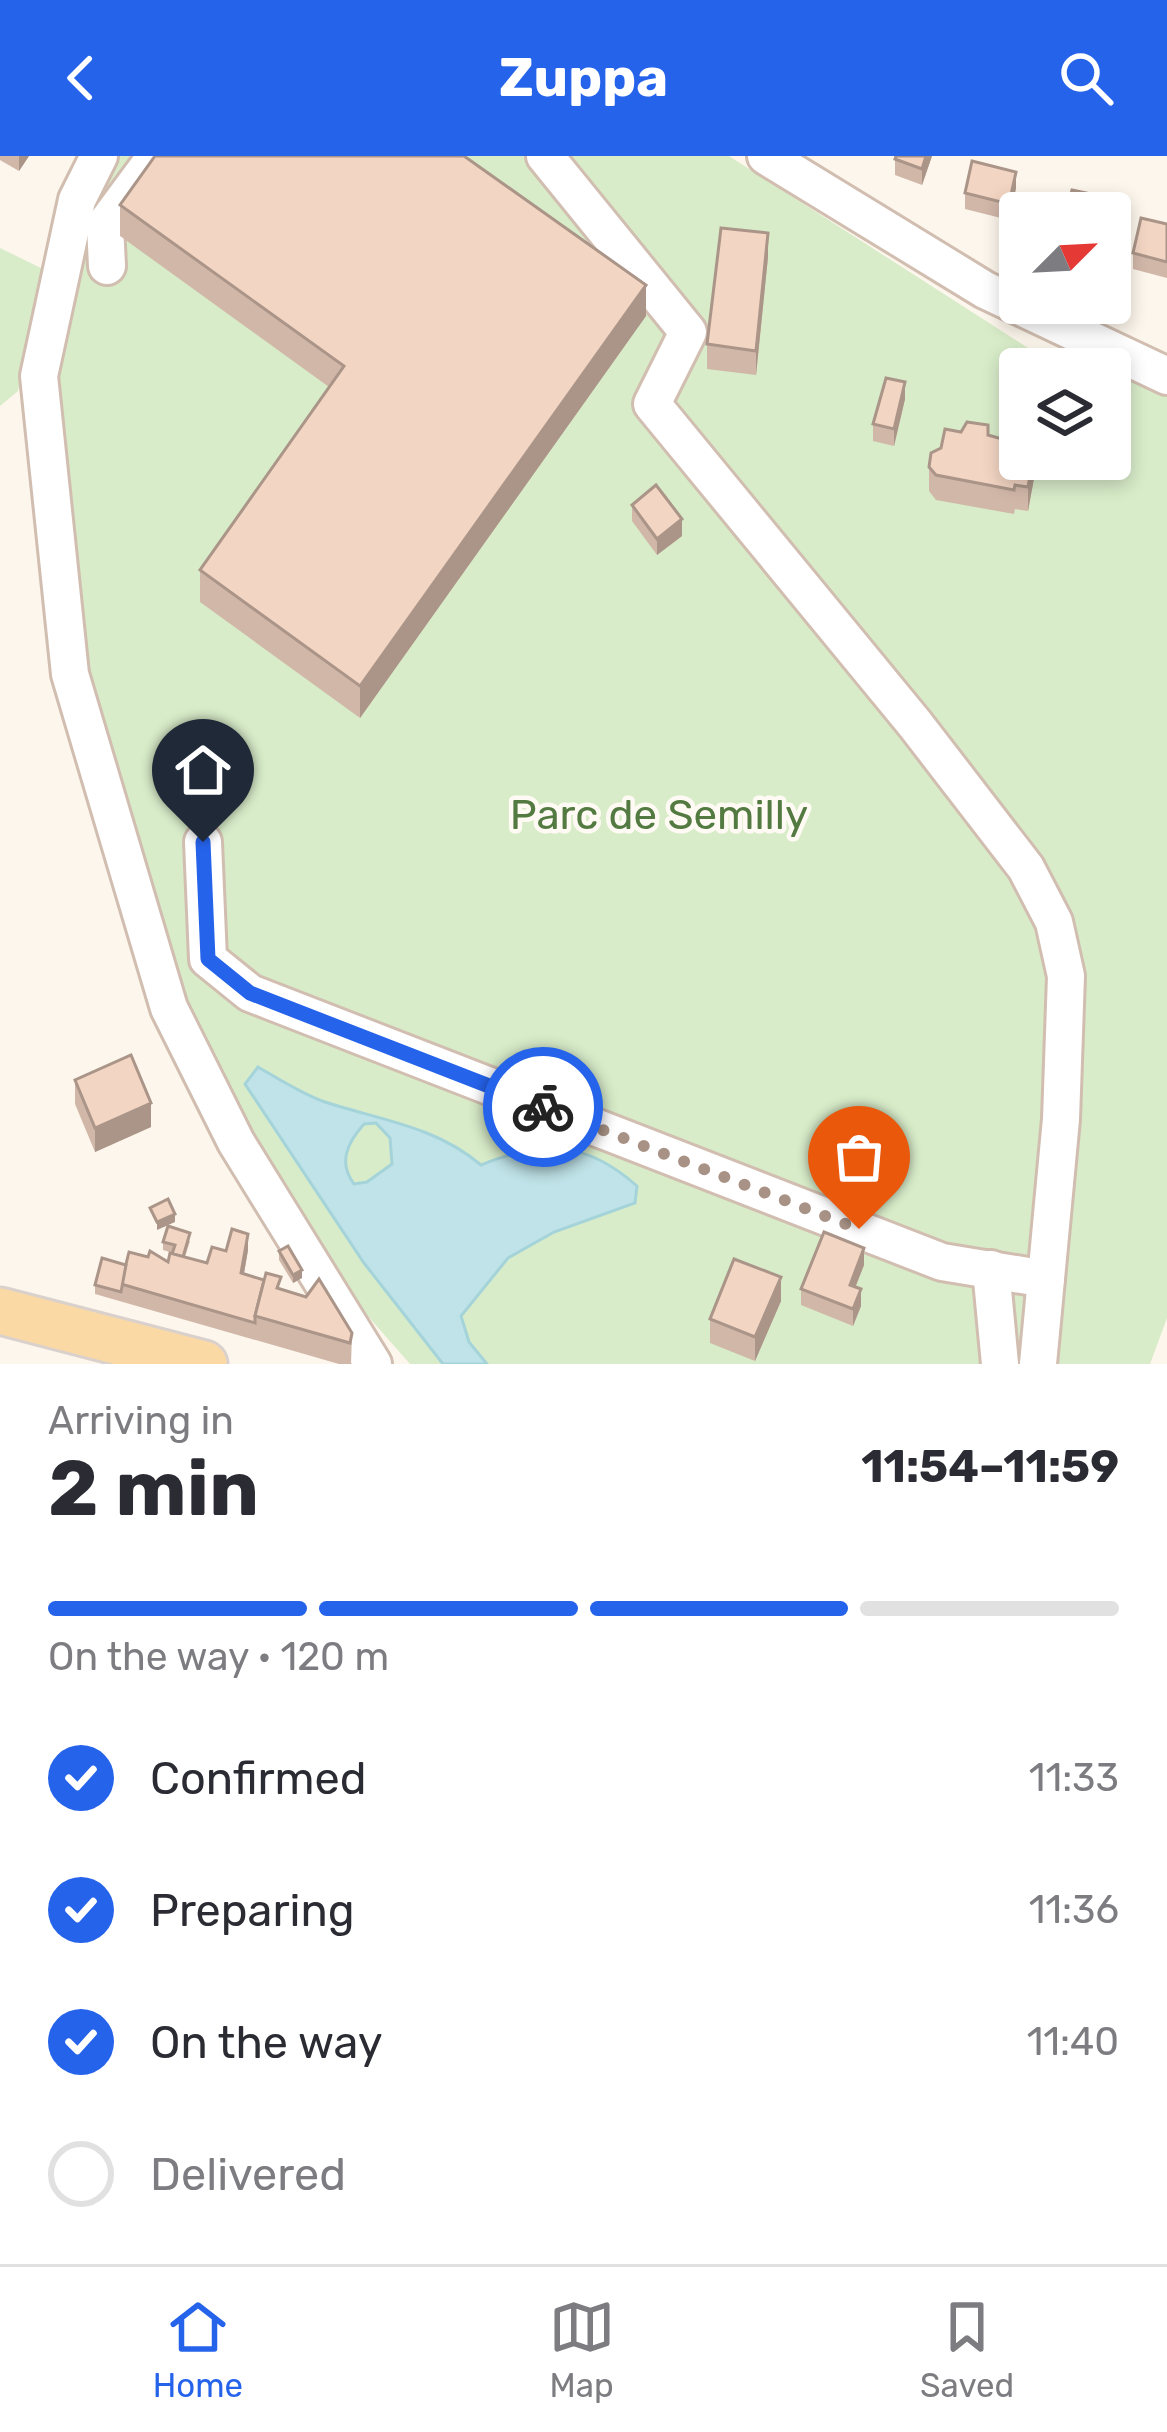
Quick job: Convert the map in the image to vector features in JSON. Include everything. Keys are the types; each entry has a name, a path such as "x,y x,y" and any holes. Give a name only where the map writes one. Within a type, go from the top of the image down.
{"main road":[{"path":"0,1311 204,1364"}],"street":[{"path":"99,156 77,200 39,376 70,674 169,1008 236,1142 374,1364"},
{"path":"107,266 105,225 155,156"},
{"path":"545,156 688,332 652,404 915,724 1026,868 1054,922 1066,976 1061,1119 1038,1364"},
{"path":"766,156 985,290 1167,376"},
{"path":"203,842 208,959 250,993 942,1262 1046,1279"},
{"path":"991,1269 1000,1364"}],"green space":[{"name":"Parc de Semilly","path":"112,156 729,156 1028,348 999,348 999,480 1131,480 1131,378 1167,384 1167,1318 1150,1364 410,1364 352,1298 195,1041 90,683 62,521 49,370 89,194"},
{"path":"0,248 43,269 18,391 0,406"}],"water":[{"path":"258,1067 316,1099 445,1141 481,1165 545,1148 582,1153 637,1186 635,1203 554,1232 508,1258 461,1316 469,1342 487,1364 443,1364 364,1263 245,1084","holes":["376,1123 390,1138 392,1164 367,1182 354,1184 346,1161 358,1131 364,1124"]}],"building":[{"path":"155,156 464,156 646,285 360,686 200,570 344,366 120,205"},
{"path":"896,156 926,156 922,169"},
{"path":"972,161 1016,172 1012,192 999,192 999,202 965,193"},
{"path":"1141,218 1167,224 1167,262 1133,253"},
{"path":"721,228 768,233 756,351 707,344"},
{"path":"886,378 905,382 894,429 873,424"},
{"path":"967,422 988,425 988,435 999,438 999,480 1029,480 1028,487 1015,485 1014,490 936,475 929,467 931,453 941,448 945,429 961,432"},
{"path":"656,485 682,519 657,539 632,505"},
{"path":"131,1055 151,1103 95,1128 75,1080"},
{"path":"168,1199 175,1214 157,1222 150,1208"},
{"path":"168,1226 190,1233 183,1257 172,1254 175,1245 163,1242"},
{"path":"232,1229 248,1234 241,1273 264,1280 255,1323 121,1284 129,1252 148,1257 150,1251 168,1262 170,1253 207,1263 212,1247 226,1251"},
{"path":"824,1232 864,1248 850,1285 861,1289 853,1309 801,1289"},
{"path":"288,1246 302,1270 293,1275 279,1251"},
{"path":"102,1258 126,1265 121,1292 95,1285"},
{"path":"734,1259 781,1277 755,1337 710,1319"},
{"path":"266,1273 281,1277 277,1288 306,1297 319,1279 352,1333 350,1343 255,1316"}],"way so far":[{"path":"543,1107 859,1229"}],"route":[{"path":"203,842 208,959 250,993 345,1034 543,1107"}]}
